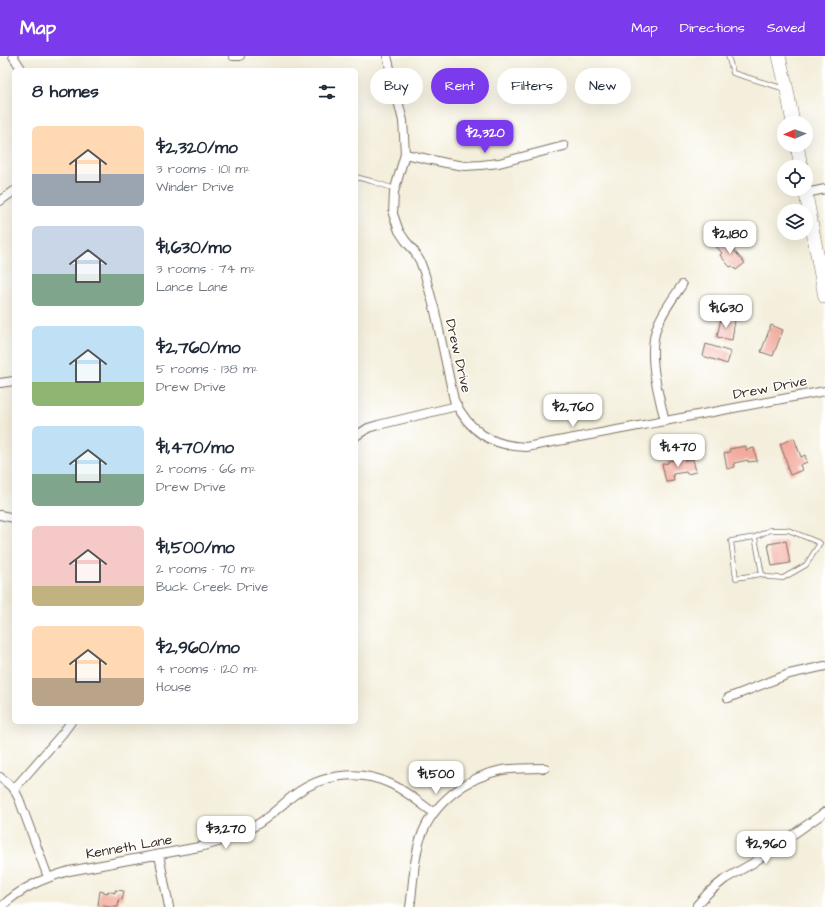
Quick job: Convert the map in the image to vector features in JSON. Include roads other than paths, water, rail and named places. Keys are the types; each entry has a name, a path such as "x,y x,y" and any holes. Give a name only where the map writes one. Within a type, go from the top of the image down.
{"main road":[{"path":"779,56 792,116"},
{"path":"807,196 825,296"}],"street":[{"path":"13,56 21,68"},
{"path":"232,56 240,56"},
{"name":"Drew Drive","path":"387,56 403,121 405,154 394,189 393,214 399,230 414,251 426,275 452,391 457,406 464,418 486,438 495,442 516,447 532,446 825,391"},
{"path":"405,154 465,166 499,162 564,146"},
{"path":"813,190 825,189"},
{"path":"0,201 12,192"},
{"path":"665,421 653,362 654,336 667,307 682,285"},
{"path":"0,383 12,381"},
{"path":"358,435 368,428 378,425 457,406"},
{"path":"0,515 12,518"},
{"path":"728,698 789,674 825,666"},
{"path":"14,789 62,734 69,724"},
{"path":"410,907 420,839 428,822 442,803 455,792 489,773 501,770 523,768 545,768"},
{"name":"Kenneth Lane","path":"1,907 19,892 48,877 69,871 159,855 215,843 235,836 254,827 303,789 316,782 330,778 345,775 360,775 375,778 400,789 434,813"},
{"path":"0,777 14,789 19,799 48,877"},
{"path":"697,905 709,892 725,879 753,863 825,812"},
{"path":"159,855 169,907"}],"lane":[{"path":"728,56 733,73 787,90"},
{"path":"358,178 394,189"},
{"path":"820,543 806,565 783,578 768,577 762,574 736,578 731,541 755,537 770,530 788,530 820,543 825,542"},
{"path":"755,537 762,574"}]}
